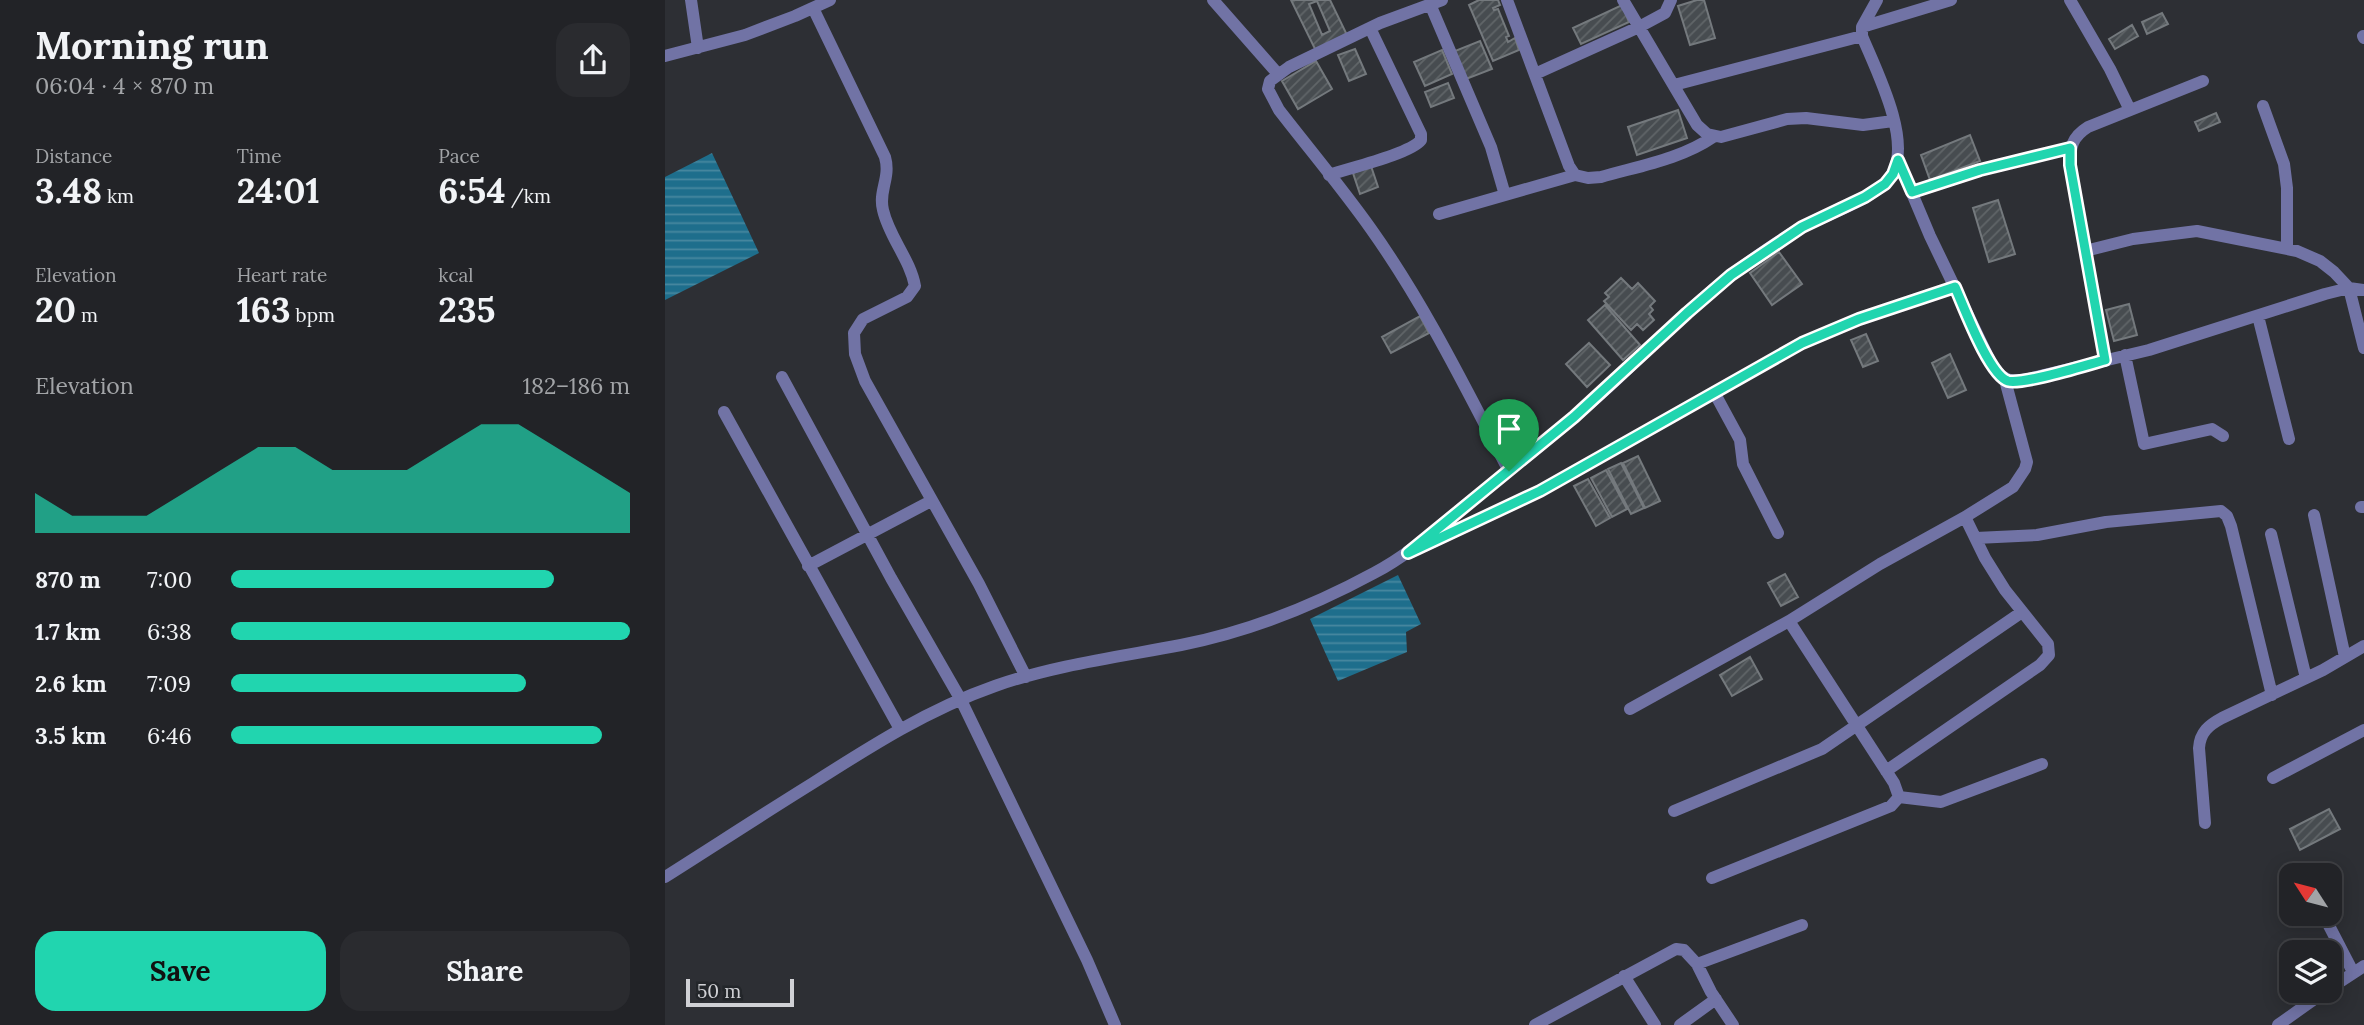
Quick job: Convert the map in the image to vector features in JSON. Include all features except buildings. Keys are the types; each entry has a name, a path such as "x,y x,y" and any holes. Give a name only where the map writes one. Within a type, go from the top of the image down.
{"street":[{"path":"691,0 698,48"},
{"path":"665,56 745,35 830,0"},
{"path":"1213,0 1278,74"},
{"path":"1507,0 1575,176"},
{"path":"1623,0 1697,125 1713,136 1721,137 1787,119 1806,118 1863,125 1893,121"},
{"path":"1535,75 1665,13 1671,0"},
{"path":"1408,553 1574,417 1731,275 1802,227 1865,197 1885,184 1893,174 1899,146 1888,103 1862,32 1877,0"},
{"path":"1674,85 1862,32 1951,0"},
{"path":"2070,0 2130,110"},
{"path":"1505,195 1491,147 1436,2 1370,28 1278,74 1270,81 1268,89 1271,98 1371,229 1408,286 1509,471"},
{"path":"813,8 885,157 888,167 881,202 915,286 907,297 859,323 854,333 855,354 865,381 979,584 1026,677"},
{"path":"1329,175 1405,151 1422,140 1370,28"},
{"path":"2105,360 2070,165 2070,148 2079,133 2203,81"},
{"path":"2263,106 2286,175 2287,249"},
{"path":"1439,214 1575,176 1601,177 1682,153 1713,136"},
{"path":"1912,192 1980,170 2070,148"},
{"path":"1630,709 1790,621 1880,564 1965,517 2013,486 2025,469 2026,453 2005,380 1993,367 1898,160"},
{"path":"2085,251 2133,239 2197,231 2287,249 2320,261 2335,272 2349,288 2364,348"},
{"path":"665,877 900,729 934,711 995,686 1026,677 1067,666 1182,645 1229,633 1297,608 1346,587 1408,553 1540,491 1772,358 1830,330 1955,287"},
{"path":"2005,380 2021,380 2125,355 2258,316 2325,293 2349,288 2364,290"},
{"path":"2258,316 2289,439"},
{"path":"2125,355 2144,444 2212,429 2223,436"},
{"path":"782,377 961,700 1087,960 1115,1025"},
{"path":"1714,392 1740,440 1743,464 1779,533"},
{"path":"724,412 900,729"},
{"path":"808,566 931,500"},
{"path":"1976,538 2037,535 2106,522 2221,510 2231,526 2272,695"},
{"path":"2313,515 2345,657"},
{"path":"1886,771 2046,659 2050,650 1994,573 1965,517"},
{"path":"2271,534 2306,678"},
{"path":"1674,811 1809,756 2022,612"},
{"path":"1712,878 1881,811 1891,806 1899,797 1898,790 1790,621"},
{"path":"2205,823 2199,748 2203,732 2222,718 2306,678 2364,646"},
{"path":"2273,778 2364,730"},
{"path":"1899,797 1941,802 2042,764"},
{"path":"1697,964 1802,925"},
{"path":"2331,926 2359,969 2342,981"},
{"path":"1535,1025 1676,949 1684,950 1697,964 1733,1025"},
{"path":"1624,976 1655,1025"},
{"path":"1680,1025 1716,999"},
{"path":"2287,1022 2311,1003"},
{"path":"1560,1012 1567,1025"}],"water":[{"path":"712,153 759,253 665,300 665,177"},
{"path":"1398,575 1421,624 1406,632 1407,652 1338,681 1310,619"}],"route":[{"path":"2070,148 2070,165 2105,360 2013,382 2005,380 1993,367 1955,287 1859,319 1802,343 1540,491 1408,553 1509,471 1574,417 1731,275 1802,227 1865,197 1885,184 1893,174 1898,160 1912,192 1980,170 2070,148"}]}
